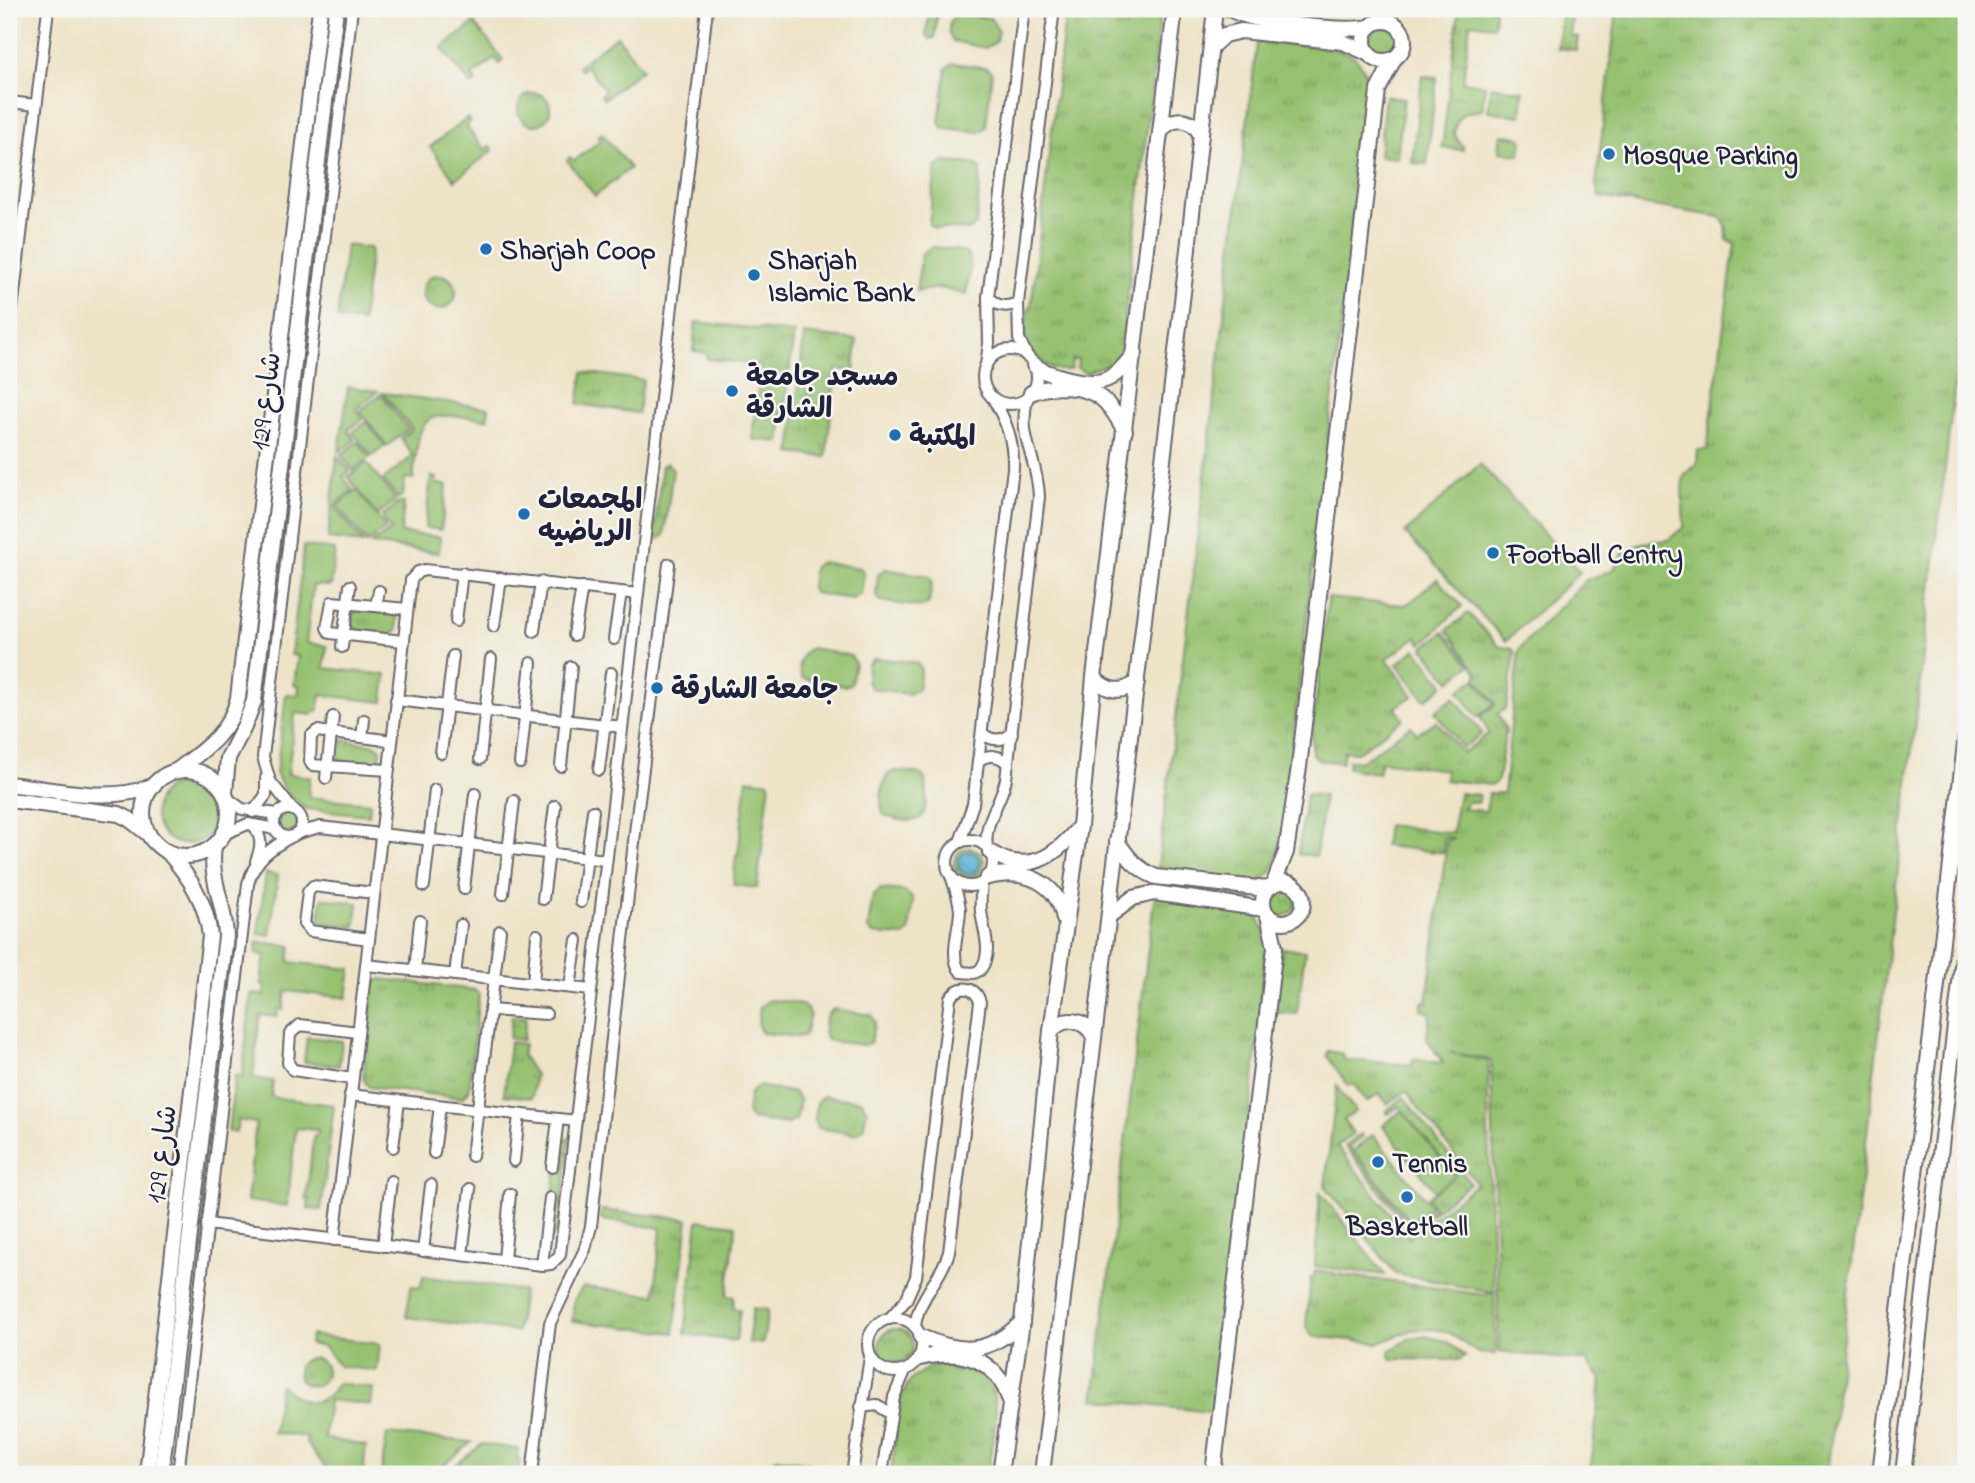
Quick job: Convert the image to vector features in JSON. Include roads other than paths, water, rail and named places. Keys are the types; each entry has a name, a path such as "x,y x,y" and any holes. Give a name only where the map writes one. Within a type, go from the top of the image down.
{"street":[{"path":"9,335 48,9"},
{"name":"شارع 129","path":"226,796 228,758 254,701 336,9"},
{"path":"253,812 266,795 263,757 352,9"},
{"path":"207,1224 542,1265 551,1264 560,1255 707,9"},
{"path":"960,842 972,811 1013,458 1010,434 983,379 989,343 988,297 1024,9"},
{"path":"1054,9 1017,329 1019,339 1031,361 1036,382 1023,419 1036,468 1039,497 1008,764 1002,795 987,826 988,849 993,864 985,880 981,908 986,932 986,957 980,970 967,974 961,972 955,960 959,900 947,867 947,857 952,848 960,842 971,840 988,849 1008,860 1030,869 1053,892 1062,908 1065,925"},
{"path":"1000,1474 1022,1322 1051,1031 1080,825 1094,677 1175,9"},
{"path":"1042,1474 1215,9"},
{"path":"1230,9 1279,28 1350,44 1383,62 1394,59"},
{"name":"شارع 129","path":"176,771 224,731 232,719 238,698 318,12"},
{"path":"1211,47 1231,32 1279,28 1345,30 1388,22 1402,32 1404,44 1378,90 1299,767 1286,852 1263,898 1275,947 1213,1474"},
{"path":"1370,27 1364,39 1378,90"},
{"path":"9,102 36,105"},
{"path":"1160,133 1170,122 1184,120 1197,127 1201,136"},
{"path":"988,297 999,306 1018,303"},
{"path":"986,366 993,356 1005,351 1017,352 1062,383 1100,397 1114,412 1125,430"},
{"path":"992,397 1002,403 1013,404 1045,388 1062,383 1101,382 1119,371 1135,353"},
{"path":"1100,397 1101,382"},
{"path":"532,1474 550,1323 585,1249 591,1226 636,824 670,564"},
{"path":"334,1240 411,580 418,572 425,570 638,594"},
{"path":"456,621 462,573"},
{"path":"494,626 501,578"},
{"path":"534,631 541,582"},
{"path":"342,647 350,586"},
{"path":"575,635 582,587"},
{"path":"376,606 379,591"},
{"path":"614,639 621,592"},
{"path":"403,641 328,631 328,617 332,602 407,609"},
{"path":"370,651 372,638"},
{"path":"442,753 453,656"},
{"path":"480,759 491,659"},
{"path":"520,762 531,663"},
{"path":"561,766 571,667"},
{"path":"599,770 611,673"},
{"path":"1094,677 1107,688 1117,690 1128,688 1137,682"},
{"path":"396,699 622,727"},
{"path":"327,778 333,717"},
{"path":"362,737 364,720"},
{"path":"388,771 311,763 312,736 317,731 392,741"},
{"path":"982,733 999,740 1012,733"},
{"path":"1880,1474 1966,735"},
{"path":"978,761 994,756 1002,758 1008,764"},
{"path":"357,781 358,768"},
{"path":"147,833 143,808 152,786 159,779 176,771 191,770 205,774 242,810 278,813 286,809 296,812 302,824 296,834 254,865"},
{"path":"266,772 281,798 296,812 320,827"},
{"path":"9,784 110,796 128,794 152,786"},
{"path":"424,886 435,790"},
{"path":"464,889 475,794"},
{"path":"219,840 229,811 226,796"},
{"path":"275,847 274,822 281,798"},
{"path":"9,800 119,814 129,819 168,852 187,856 206,851 240,826 254,825 276,830 285,836 320,827 606,860"},
{"path":"503,894 514,801"},
{"path":"543,899 555,806"},
{"path":"582,902 593,811"},
{"path":"178,1474 248,884 261,845 254,825"},
{"path":"951,876 965,886 1006,873 1030,869 1062,848 1080,825"},
{"name":"شارع 129","path":"161,1474 226,936 224,915 212,871 219,840"},
{"path":"1117,841 1128,859 1167,887 1266,912 1280,921 1292,919"},
{"name":"شارع 129","path":"147,1474 210,936 199,894 168,852"},
{"path":"1275,947 1298,914 1303,900 1296,887 1286,852"},
{"path":"1109,916 1133,898 1167,887 1270,887 1285,882 1296,887"},
{"path":"369,939 308,930 304,924 306,902 309,889 316,885 374,893"},
{"path":"415,970 420,921"},
{"path":"455,975 461,925"},
{"path":"472,1156 500,931"},
{"path":"1903,1474 1966,931"},
{"path":"533,983 537,935"},
{"path":"570,987 577,940"},
{"path":"366,965 591,990"},
{"path":"852,1474 870,1357 868,1341 875,1327 889,1319 906,1300 916,1277 950,998 954,992 967,988 973,990 980,1002 950,1252 942,1273 919,1308 918,1332 923,1344 920,1358 914,1366 905,1371 889,1372 875,1364 870,1357"},
{"path":"490,1010 546,1014"},
{"path":"1051,1031 1059,1024 1074,1021 1089,1028 1094,1037"},
{"path":"352,1079 293,1070 288,1063 290,1034 300,1025 358,1032"},
{"path":"350,1096 576,1121"},
{"path":"393,1147 399,1101"},
{"path":"434,1153 440,1106"},
{"path":"513,1161 519,1115"},
{"path":"552,1167 558,1119"},
{"path":"383,1246 391,1181"},
{"path":"423,1251 431,1185"},
{"path":"462,1255 470,1189"},
{"path":"503,1260 510,1194"},
{"path":"542,1265 550,1198"},
{"path":"889,1319 898,1318 949,1351"},
{"path":"920,1358 949,1351 984,1355 1022,1322"},
{"path":"984,1355 999,1376 1010,1401"},
{"path":"882,1474 890,1413 895,1391 905,1371"},
{"path":"861,1407 877,1405 890,1413"}],"water":[{"path":"969,852 979,859 980,863 973,873 969,874 959,867 958,863 965,853"}],"place":[{"name":"Mosque Parking","path":"1609,154"},
{"name":"Sharjah Coop","path":"486,249"},
{"name":"Sharjah Islamic Bank","path":"754,275"},
{"name":"مسجد جامعة الشارقة","path":"732,391"},
{"name":"المكتبة","path":"895,435"},
{"name":"المجمعات الرياضيه","path":"524,514"},
{"name":"Football Centry","path":"1493,553"},
{"name":"جامعة الشارقة","path":"657,688"},
{"name":"Tennis","path":"1378,1162"},
{"name":"Basketball","path":"1407,1197"}]}
